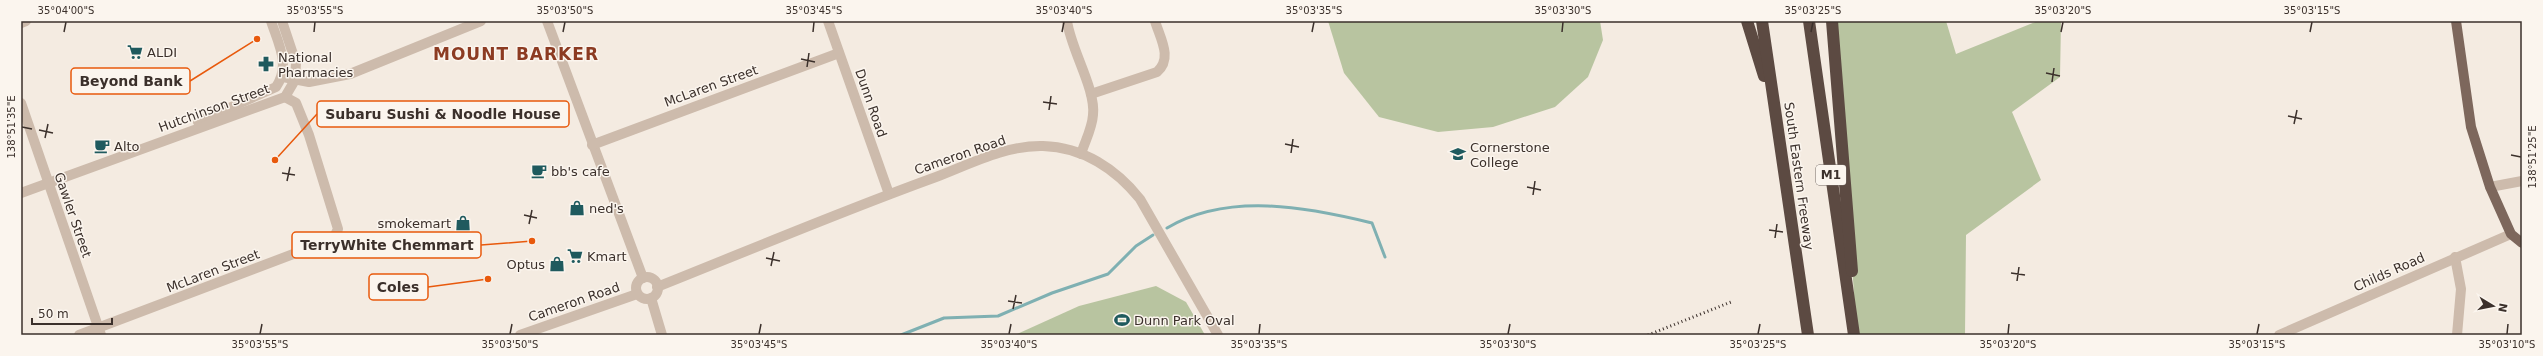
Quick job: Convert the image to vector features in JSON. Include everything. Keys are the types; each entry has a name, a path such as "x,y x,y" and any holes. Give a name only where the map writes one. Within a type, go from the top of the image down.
{"highway":[{"path":"1748,21 1776,116"},
{"name":"South Eastern Freeway","path":"1762,21 1808,335"},
{"name":"M1","path":"1809,21 1853,332"},
{"path":"1832,21 1854,292 1853,332"}],"main road":[{"path":"2456,25 2471,127 2490,187 2511,234 2522,243"}],"street":[{"path":"21,23 26,21"},
{"path":"270,21 285,63 283,77"},
{"path":"282,21 296,63 295,80"},
{"name":"Hutchinson Street","path":"157,143 276,87 283,77 309,82 350,74 481,21"},
{"path":"547,21 592,145 643,278"},
{"name":"Dunn Road","path":"828,21 889,194"},
{"path":"1066,21 1070,40 1091,94 1093,115 1081,154"},
{"path":"1091,94 1157,72 1162,67 1165,61 1165,52 1155,21"},
{"name":"McLaren Street","path":"592,145 839,53"},
{"name":"Hutchinson Street","path":"21,193 285,97 295,80"},
{"name":"McLaren Street","path":"79,335 100,331 333,239 338,229 309,135 296,103 285,97"},
{"name":"Gawler Street","path":"21,103 100,331"},
{"name":"Cameron Road","path":"657,287 889,194 999,153 1043,146 1081,154 1096,160 1124,179 1140,199 1218,335"},
{"path":"2490,187 2522,181"},
{"name":"Childs Road","path":"2279,335 2455,257 2511,234"},
{"path":"2455,257 2461,289 2457,335"},
{"path":"643,278 654,280 657,287 656,294 651,298 643,299 637,294 637,283 643,278"},
{"name":"Cameron Road","path":"520,335 637,294"},
{"path":"651,298 662,335"}],"green space":[{"path":"1328,21 1600,21 1603,40 1588,77 1555,107 1493,127 1438,132 1379,117 1344,73"},
{"path":"1832,21 1946,21 1956,54 2038,21 2061,21 2060,77 2012,112 2041,180 1966,235 1965,335 1854,335 1854,292"},
{"name":"Dunn Park Oval","path":"1156,286 1186,302 1205,335 1015,335 1079,306"}],"waterway":[{"path":"1167,228 1191,217 1215,210 1241,206 1294,208 1372,223 1385,257"},
{"path":"901,335 944,318 998,316 1052,293 1108,274 1136,246 1153,235"}],"railway":[{"path":"1648,335 1731,302"}],"place":[{"name":"Beyond Bank","path":"257,39"},
{"name":"ALDI","path":"135,52"},
{"name":"National Pharmacies","path":"266,64"},
{"name":"Alto","path":"102,146"},
{"name":"Cornerstone College","path":"1458,154"},
{"name":"Subaru Sushi & Noodle House","path":"275,160"},
{"name":"bb's cafe","path":"539,171"},
{"name":"ned's","path":"577,208"},
{"name":"smokemart","path":"463,223"},
{"name":"TerryWhite Chemmart","path":"532,241"},
{"name":"Kmart","path":"575,256"},
{"name":"Optus","path":"557,264"},
{"name":"Coles","path":"488,279"},
{"name":"Dunn Park Oval","path":"1122,320"}],"district":[{"name":"MOUNT BARKER","path":"516,54"}]}
